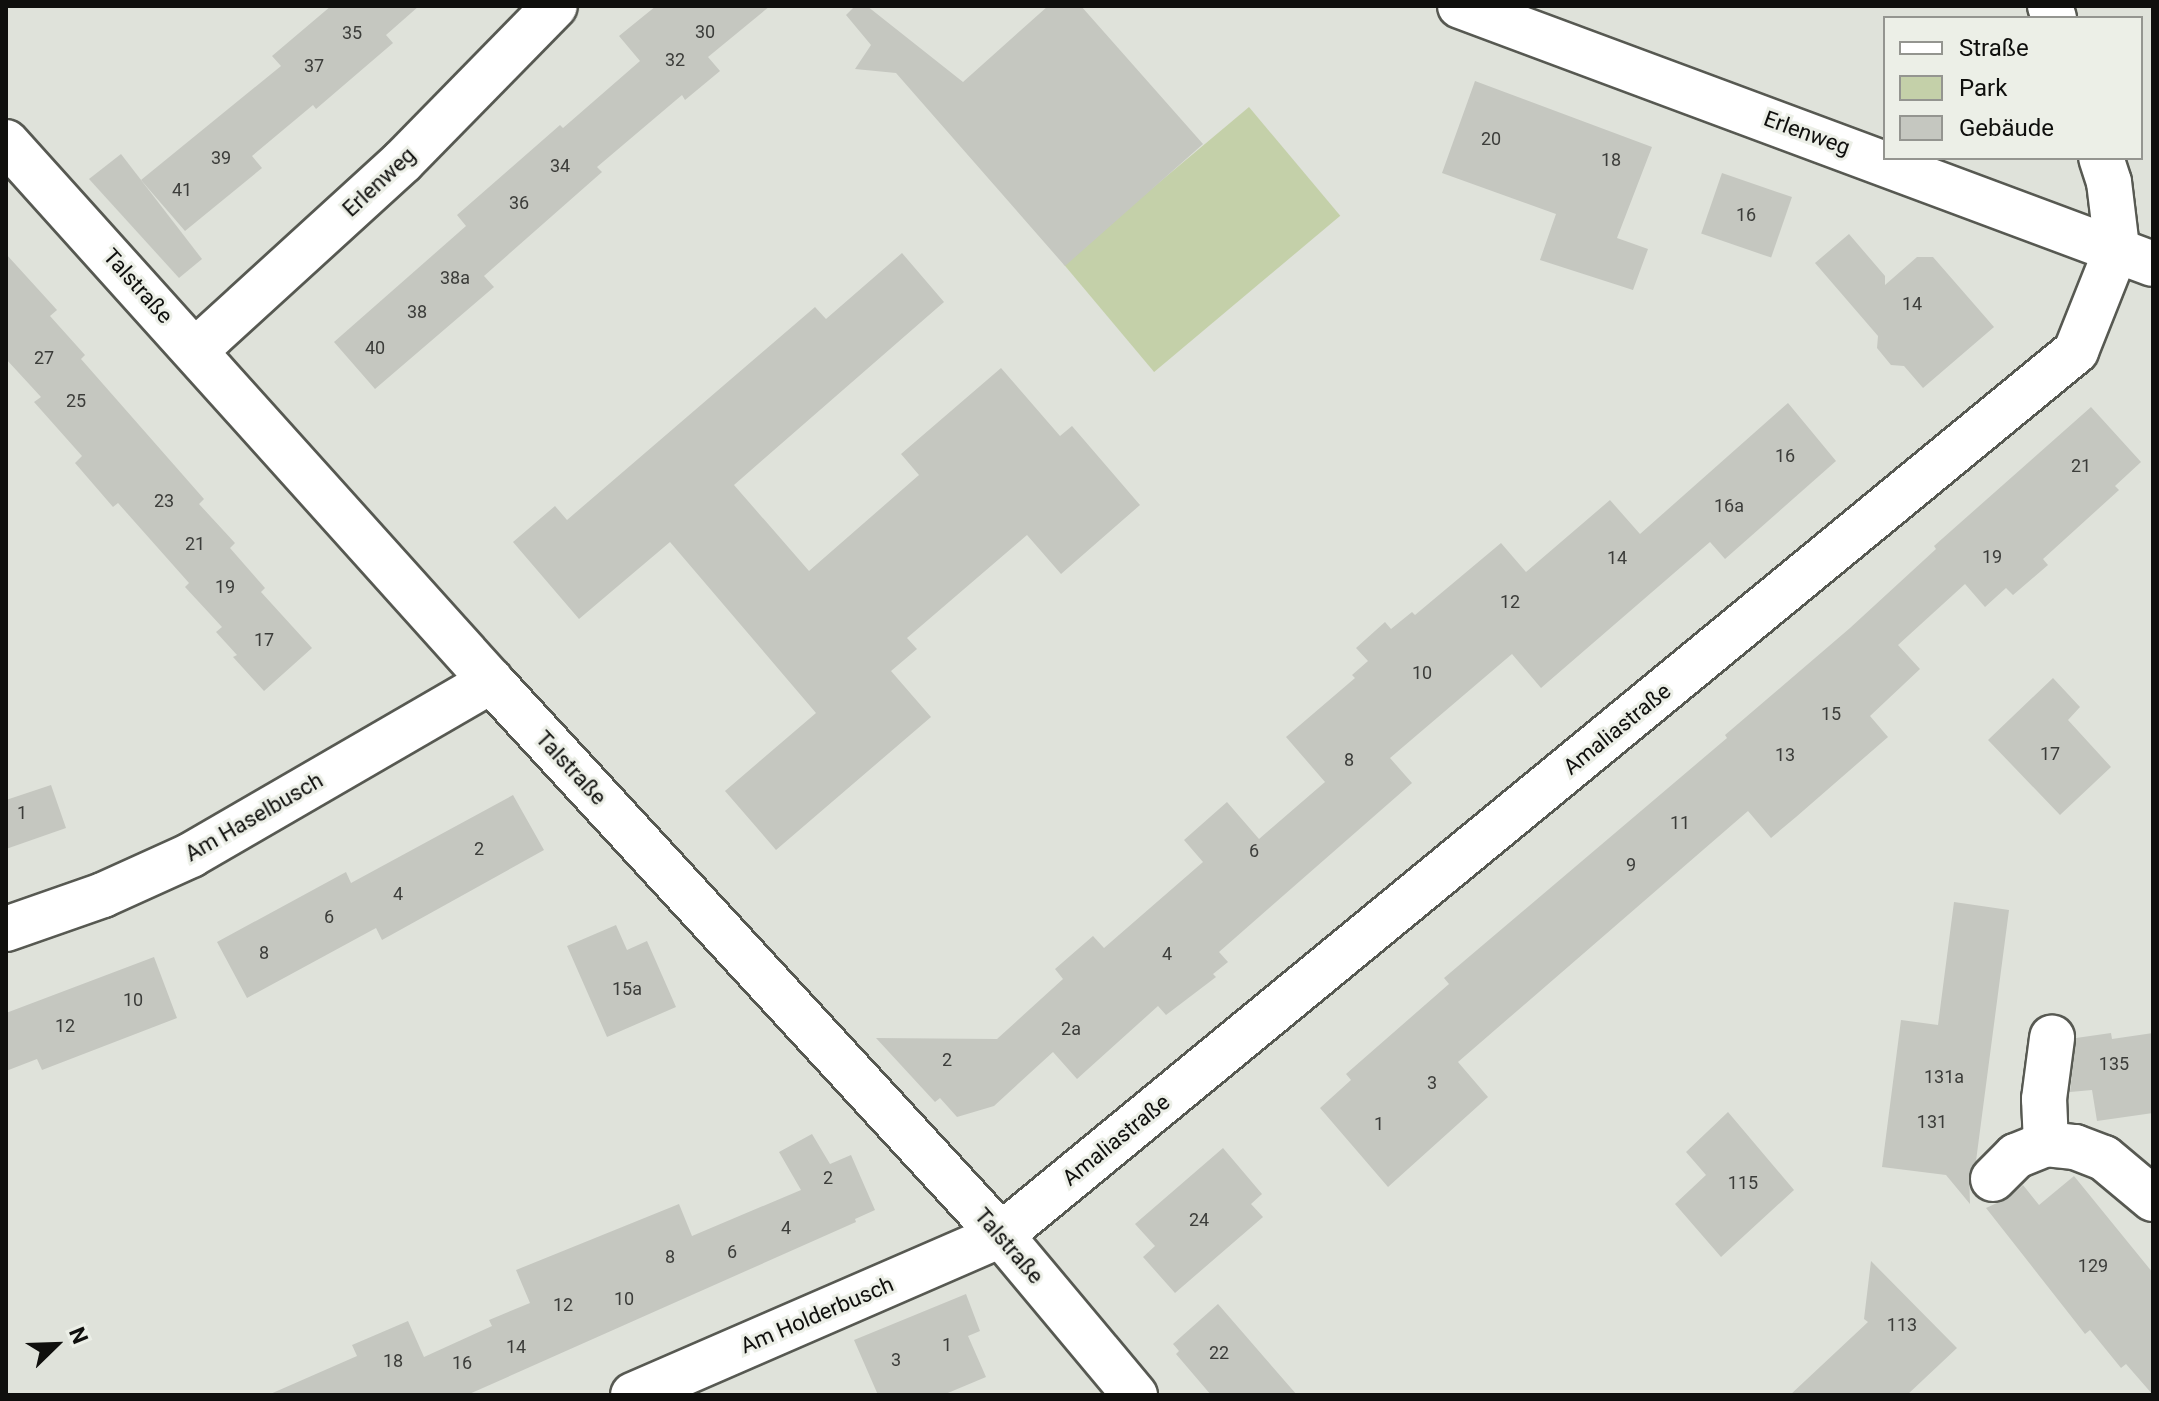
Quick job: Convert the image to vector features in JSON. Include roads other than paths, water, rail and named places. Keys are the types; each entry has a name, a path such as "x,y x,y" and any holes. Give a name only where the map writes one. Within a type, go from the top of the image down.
{"street":[{"name":"Erlenweg","path":"196,350 403,161 555,6"},
{"name":"Erlenweg","path":"1460,6 2135,256"},
{"name":"Talstraße","path":"9,152 196,350 491,681 1001,1235 1135,1395"},
{"name":"Amaliastraße","path":"1001,1235 2076,351 2135,256 2102,160"},
{"name":"Am Haselbusch","path":"6,929 103,895 191,855 491,681"},
{"path":"2046,1144 2044,1099 2052,1038"},
{"path":"1993,1179 2016,1156 2046,1144 2075,1147 2104,1158 2153,1199"},
{"name":"Am Holderbusch","path":"633,1395 1001,1235"}]}
